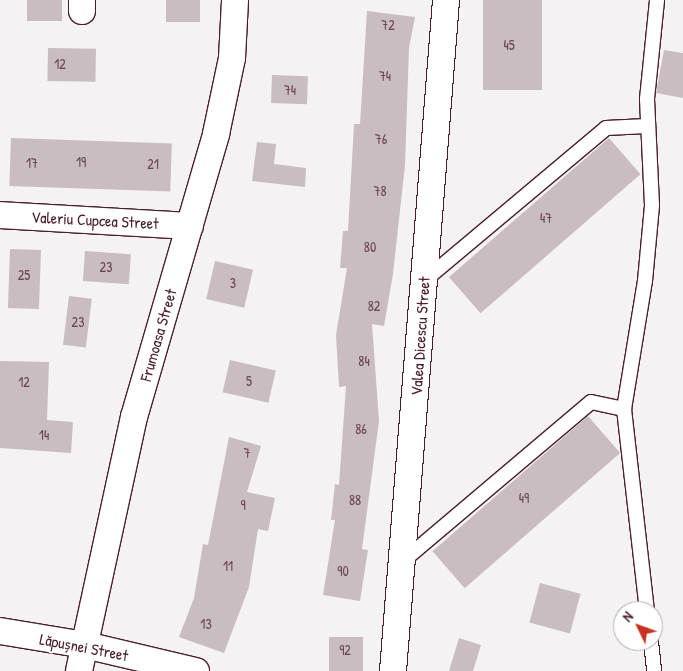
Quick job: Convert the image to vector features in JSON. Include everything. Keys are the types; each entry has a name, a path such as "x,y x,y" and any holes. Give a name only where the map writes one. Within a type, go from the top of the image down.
{"street":[{"name":"Frumoasa Street","path":"79,671 102,553 134,417 190,226 232,58 235,0"},
{"name":"Valea Dicescu Street","path":"393,671 404,561 446,0"},
{"name":"Valeriu Cupcea Street","path":"0,215 190,226"},
{"name":"Lăpușnei Street","path":"0,631 85,645 196,671"}],"lane":[{"path":"646,601 624,409 645,281 652,205 647,126 657,0"},
{"path":"424,281 606,128 647,126"},
{"path":"404,561 591,402 624,409"},
{"path":"652,651 654,671"}],"building":[{"path":"27,0 62,0 62,21 27,21"},
{"path":"166,0 200,0 200,22 166,22"},
{"path":"483,0 542,0 542,90 483,90"},
{"path":"367,11 415,17 409,48 405,165 393,274 384,326 372,324 379,421 362,549 368,550 360,601 323,595 335,520 331,520 335,484 339,485 346,386 339,387 336,335 347,268 340,268 343,231 348,231 354,124 360,124"},
{"path":"48,48 96,49 95,82 47,81"},
{"path":"664,50 683,53 683,98 656,93"},
{"path":"272,75 308,76 307,104 271,103"},
{"path":"11,138 172,144 170,192 9,186"},
{"path":"609,138 640,174 480,313 449,277"},
{"path":"257,142 276,144 274,164 306,168 305,187 252,181"},
{"path":"10,249 41,250 39,309 8,308"},
{"path":"85,251 131,254 129,284 83,281"},
{"path":"215,261 253,270 244,308 206,299"},
{"path":"69,296 92,299 86,347 63,345"},
{"path":"230,360 276,371 268,403 223,392"},
{"path":"0,361 49,362 47,420 73,422 71,453 0,448"},
{"path":"588,416 620,453 465,588 433,551"},
{"path":"229,437 261,446 247,492 275,498 268,531 258,529 249,587 224,653 179,637 194,598 203,544 208,545"},
{"path":"540,583 581,594 570,633 529,623"},
{"path":"329,637 363,637 363,671 329,671"},
{"path":"459,638 481,645 473,671 449,671"}]}
